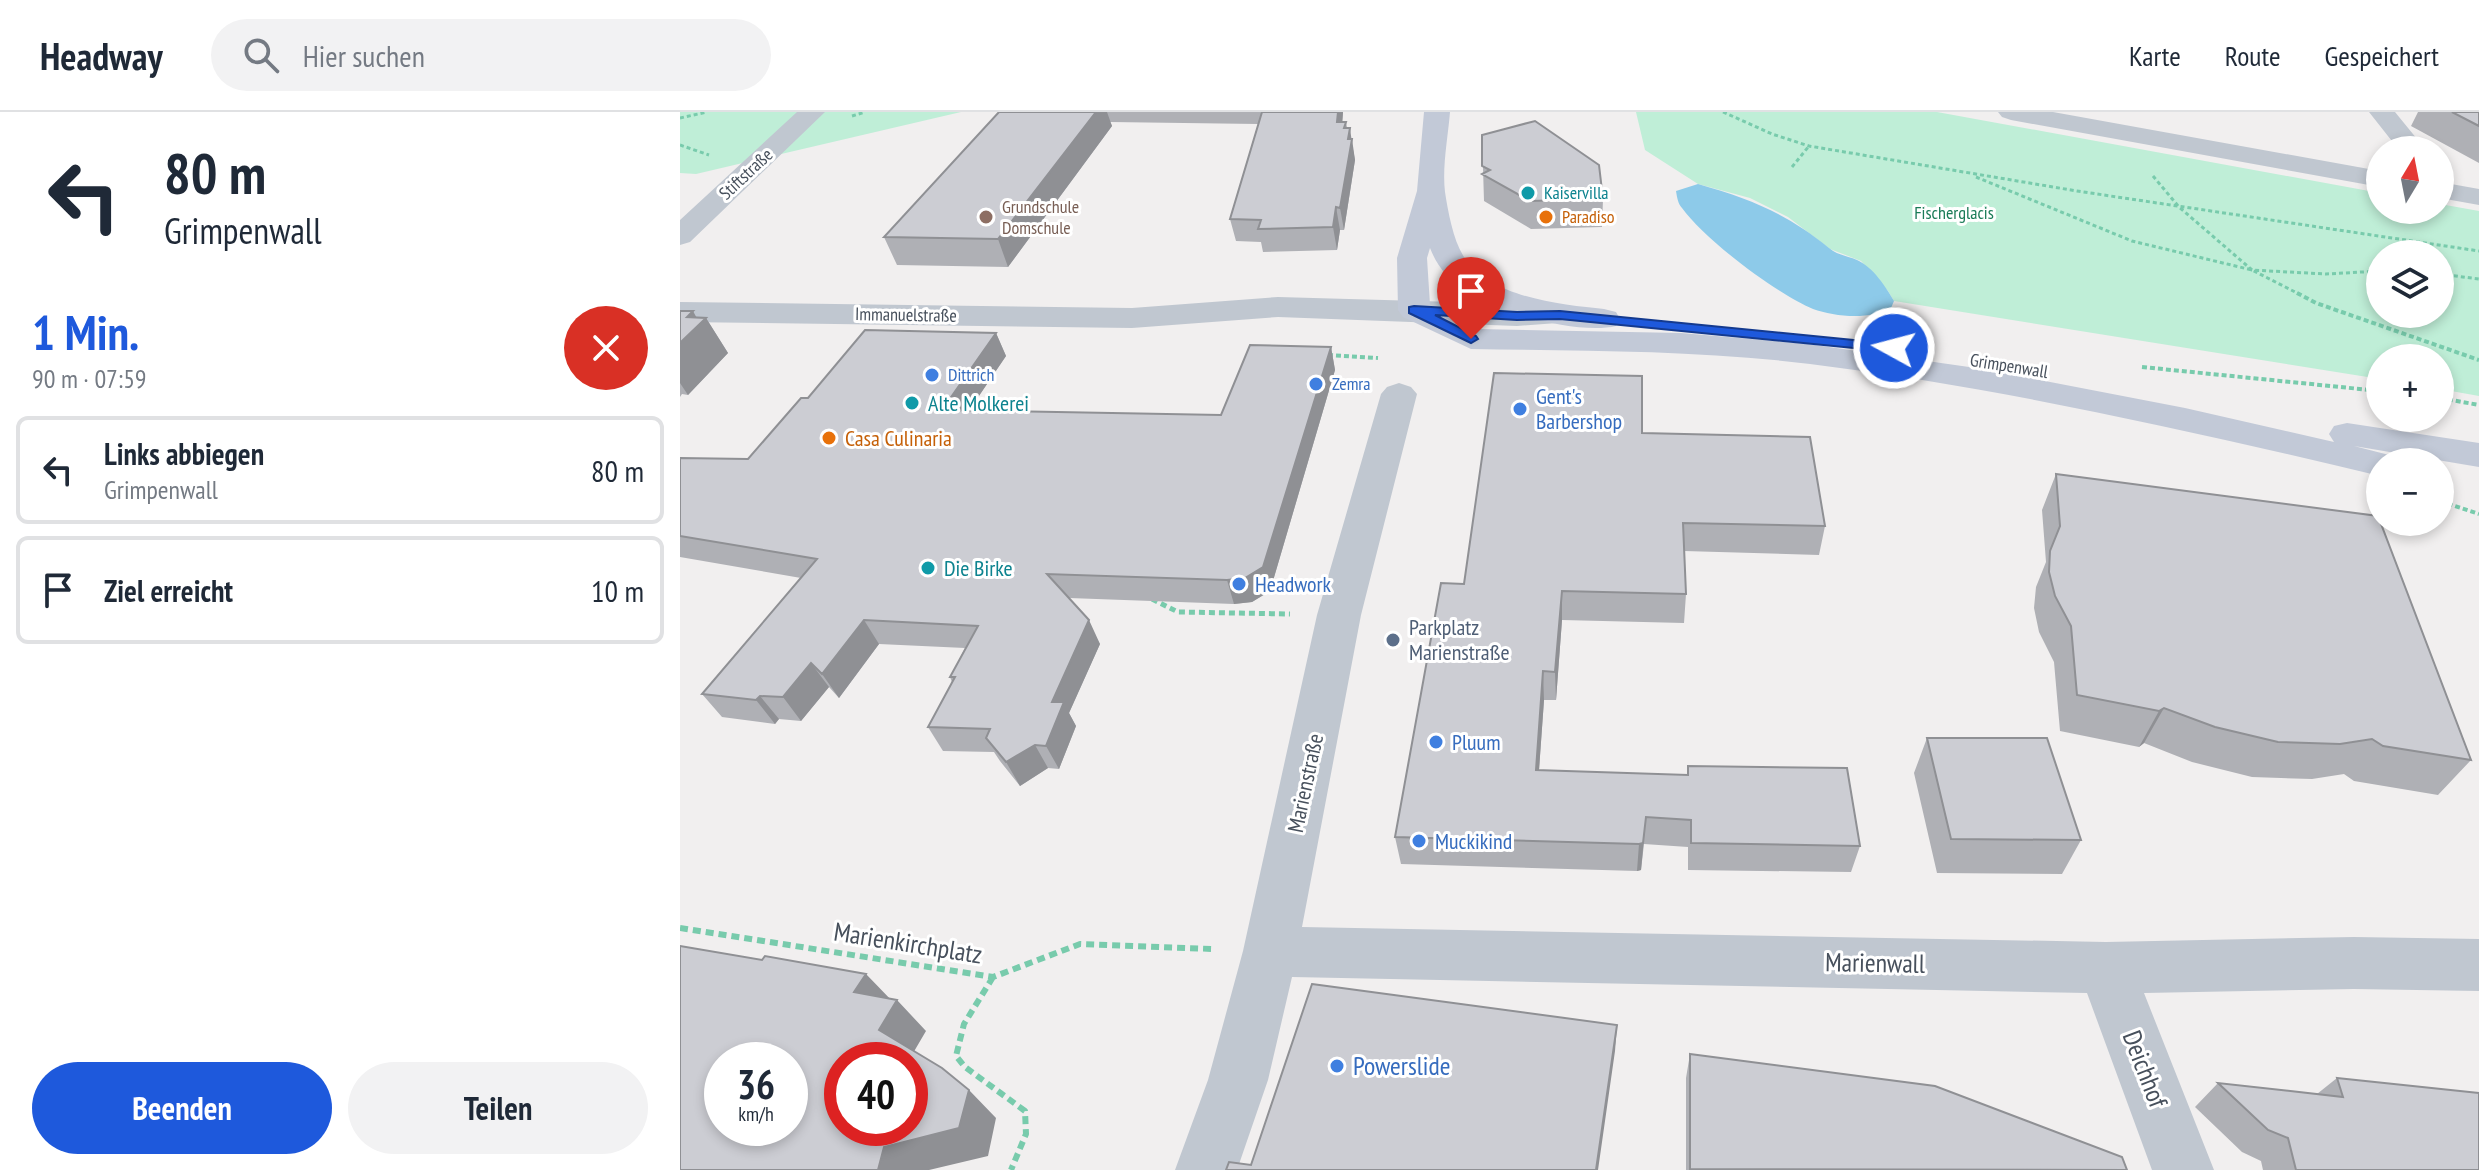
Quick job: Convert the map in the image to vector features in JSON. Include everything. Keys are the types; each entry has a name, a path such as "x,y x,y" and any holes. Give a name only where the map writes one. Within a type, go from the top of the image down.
{"street":[{"name":"Stiftstraße","path":"680,236 812,112"},
{"path":"1414,310 1412,258 1431,191 1437,112"},
{"path":"2011,112 2366,176"},
{"path":"2382,112 2402,136"},
{"path":"1431,191 1444,244 1459,272 1489,292 1560,315"},
{"path":"2454,191 2479,197"},
{"name":"Immanuelstraße","path":"1132,318 1278,307 1414,310"},
{"name":"Grimpenwall","path":"1414,310 1517,316 1560,315 1894,348 2049,373 2294,424 2479,455"},
{"name":"Grimpenwall","path":"1414,310 1471,339 1681,343 1892,366 2062,393 2366,461"},
{"name":"Immanuelstraße","path":"680,312 1132,318 1289,334 1471,339"},
{"name":"Marienstraße","path":"1206,1170 1238,1080 1270,951 1339,615 1399,394"},
{"path":"2454,479 2479,485"},
{"name":"Marienwall","path":"1270,951 2106,968 2354,963 2479,965"},
{"name":"Deichhof","path":"2106,968 2183,1170"}],"path":[{"path":"680,118 707,112"},
{"path":"1723,112 1772,134 1809,146 2179,207 2479,251"},
{"path":"2137,135 2133,151 2179,207 2252,270 2316,303 2479,360"},
{"path":"1792,167 1809,146"},
{"path":"1968,173 2132,241 2252,270 2326,274 2366,272"},
{"path":"2454,276 2479,279"},
{"path":"2454,401 2479,405"},
{"path":"2454,506 2479,514"},
{"path":"1145,591 1156,603 1178,612 1339,615"},
{"name":"Marienkirchplatz","path":"680,928 993,977 1080,944 1270,951"},
{"path":"993,977 966,1017 957,1041 956,1056 965,1067 1025,1111 1029,1122 1026,1138 1011,1170"}],"green space":[{"path":"680,112 961,112 696,174 680,173"},
{"name":"Fischerglacis","path":"1636,112 1937,112 2366,190 2366,224 2454,224 2454,207 2479,211 2479,396 2454,392 2454,344 2366,344 2366,377 1894,301 1861,261 1830,249 1788,217 1750,198 1698,184 1645,150"}],"water":[{"path":"1698,184 1768,209 1839,254 1863,263 1891,296 1894,301 1891,308 1853,316 1832,314 1798,302 1743,265 1693,221 1681,206 1676,191"}],"building":[{"path":"999,112 1096,112 998,239 884,237"},
{"path":"1262,112 1338,112 1337,122 1346,122 1344,128 1350,128 1348,139 1352,139 1340,208 1336,207 1333,227 1258,229 1261,220 1230,219"},
{"path":"2452,112 2479,112 2479,126"},
{"path":"1535,121 1599,165 1603,199 1530,201 1482,174 1490,170 1482,166 1482,135"},
{"path":"680,311 693,311 687,317 706,318 680,343"},
{"path":"865,330 996,333 942,410 1221,415 1250,345 1331,347 1263,567 1245,578 1227,580 1047,574 1089,620 1052,702 1064,702 1046,746 1035,745 1006,762 986,738 990,729 928,727 955,677 950,677 978,626 864,620 822,674 811,663 783,697 760,696 756,700 702,694 817,559 680,536 680,458 748,459 801,398 808,398"},
{"path":"1494,373 1642,376 1642,433 1810,437 1825,526 1683,523 1686,594 1562,591 1555,672 1543,671 1536,770 1688,775 1688,766 1847,768 1860,846 1691,843 1691,820 1646,817 1643,843 1639,844 1395,837 1441,583 1464,584"},
{"path":"2056,474 2366,514 2366,536 2386,536 2471,760 2383,746 2372,739 2340,744 2278,742 2215,727 2164,708 2159,711 2077,695 2071,626 2055,596 2049,572 2050,551 2060,526"},
{"path":"1927,738 2047,738 2081,840 1951,839"},
{"path":"680,946 762,960 765,956 866,974 854,992 897,1000 879,1030 899,1042 824,1042 824,1146 888,1146 884,1147 878,1170 680,1170"},
{"path":"1312,984 1617,1025 1596,1170 1226,1170 1229,1162 1251,1165"},
{"path":"1690,1054 1935,1086 2122,1157 2127,1170 1690,1169"},
{"path":"928,1060 969,1090 959,1128 928,1136"},
{"path":"2337,1078 2479,1093 2479,1170 2296,1170 2288,1138 2268,1130 2218,1083 2343,1097"}],"place":[{"name":"Kaiservilla","path":"1528,193"},
{"name":"Grundschule Domschule","path":"986,217"},
{"name":"Paradiso","path":"1546,217"},
{"name":"Dittrich","path":"932,375"},
{"name":"Zemra","path":"1316,384"},
{"name":"Alte Molkerei","path":"912,403"},
{"name":"Gent's Barbershop","path":"1520,409"},
{"name":"Casa Culinaria","path":"829,438"},
{"name":"Die Birke","path":"928,568"},
{"name":"Headwork","path":"1239,584"},
{"name":"Parkplatz Marienstraße","path":"1393,640"},
{"name":"Pluum","path":"1436,742"},
{"name":"Muckikind","path":"1419,841"},
{"name":"Powerslide","path":"1337,1066"}],"route":[{"path":"1471,339 1414,310 1517,316 1560,315 1894,348"}]}
